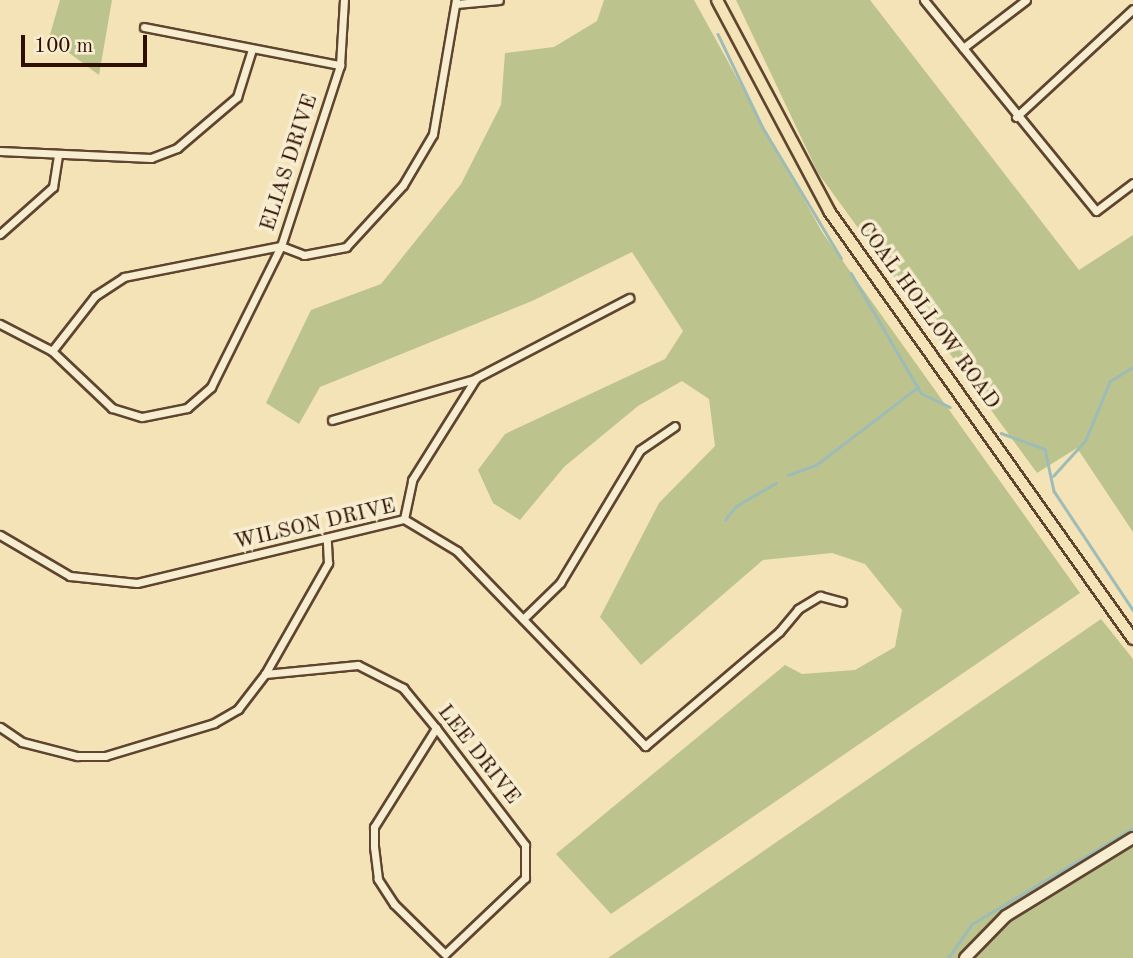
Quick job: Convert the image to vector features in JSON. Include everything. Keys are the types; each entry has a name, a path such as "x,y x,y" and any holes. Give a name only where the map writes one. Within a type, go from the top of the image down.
{"main road":[{"name":"COAL HOLLOW ROAD","path":"717,0 829,211 1133,639"}],"street":[{"name":"ELIAS DRIVE","path":"344,0 340,65 281,246 304,255 346,247 402,185 433,134 457,2"},
{"path":"457,2 499,0"},
{"path":"924,0 1016,117 1096,211 1133,183"},
{"path":"963,48 1026,0"},
{"path":"1016,117 1133,9"},
{"path":"144,27 340,65"},
{"path":"0,151 58,156 151,158 177,148 237,97 252,49"},
{"path":"0,234 52,187 58,156"},
{"path":"52,351 95,296 124,277 281,246"},
{"path":"0,324 52,351 112,408 142,417 187,408 227,364 281,246"},
{"path":"332,421 476,378 629,298"},
{"path":"404,519 412,480 476,378"},
{"path":"523,619 560,583 640,450 675,426"},
{"name":"WILSON DRIVE","path":"0,535 70,576 137,583 327,541 404,519 457,551 645,746 798,609 820,596 842,603"},
{"path":"0,727 45,750 104,756 214,723 238,709 265,674 328,563 327,541"},
{"name":"LEE DRIVE","path":"265,674 358,665 403,688 436,728 526,845 525,878 445,954 394,904 378,879 374,847 374,827 436,728"},
{"path":"965,958 1006,916 1133,838"}],"green space":[{"path":"60,0 112,0 99,75 49,38"},
{"path":"604,0 694,0 822,232 1080,593 611,914 556,854 785,665 802,674 855,670 895,647 902,610 865,564 832,553 763,560 641,665 600,617 659,503 715,446 709,399 682,381 638,406 564,467 520,520 493,503 478,470 505,434 665,359 683,331 632,252 532,301 320,387 299,424 266,403 311,310 381,284 461,184 501,105 505,53 554,47 597,21"},
{"path":"736,0 870,0 1079,270 1133,235 1133,532 1077,448 1037,473 818,173"},
{"path":"1101,619 1133,659 1133,958 608,958"}],"waterway":[{"path":"718,34 763,128 841,258"},
{"path":"851,273 921,393 950,407"},
{"path":"1053,476 1085,441 1110,381 1133,367"},
{"path":"788,475 816,465 918,387"},
{"path":"1001,433 1045,449 1054,491 1133,610"},
{"path":"725,520 736,506 776,483"},
{"path":"948,958 972,924 1133,828"}]}
